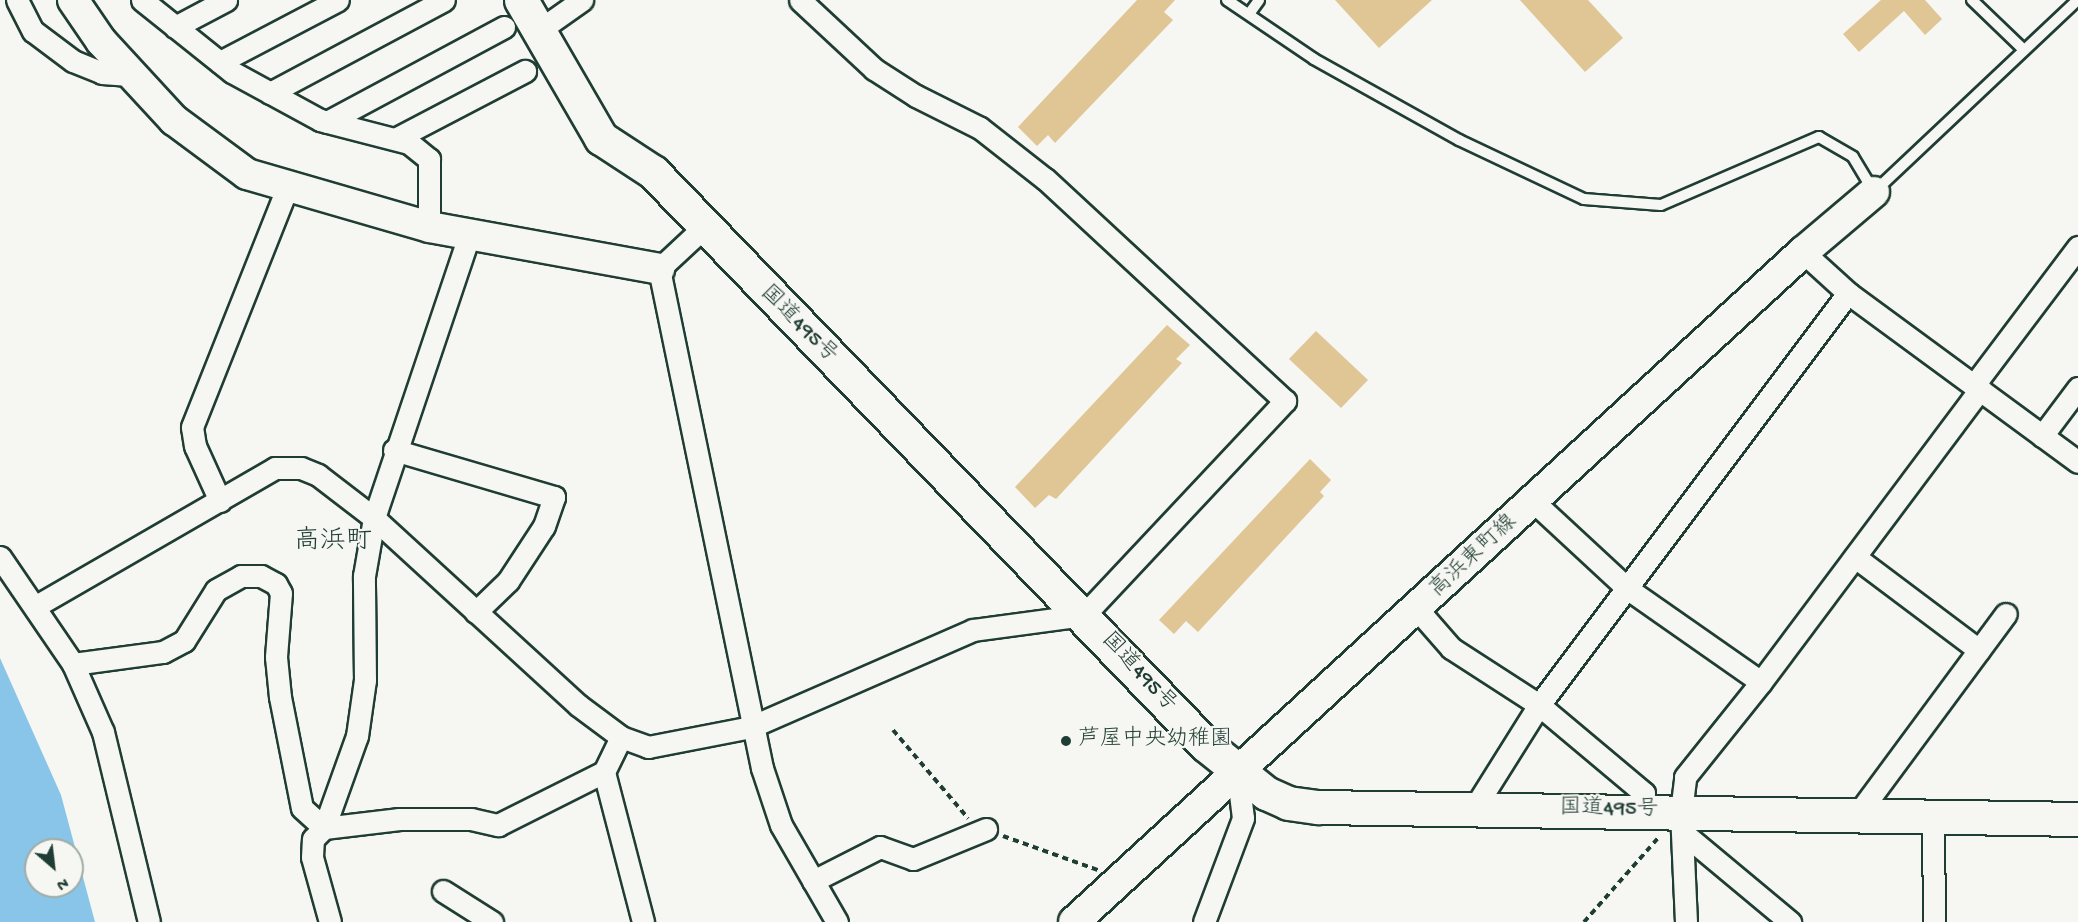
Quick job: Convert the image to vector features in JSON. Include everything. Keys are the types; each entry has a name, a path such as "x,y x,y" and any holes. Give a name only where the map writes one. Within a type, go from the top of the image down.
{"highway":[{"name":"国道495号","path":"512,13 538,31 601,138 653,172 703,228 1084,615 1206,745 1266,793 1288,803 1643,811 1682,822 1857,815 2078,819"}],"main road":[{"path":"73,0 101,41 174,120 247,174 287,188 429,227 659,269"},
{"name":"高浜東町線","path":"1074,922 1237,770 1534,502 1803,252 1874,192"}],"street":[{"path":"17,0 33,31 73,61 102,73 133,75"},
{"path":"142,0 220,62 270,93 327,122 409,143 429,159 429,227"},
{"path":"175,27 226,0"},
{"path":"220,62 338,0"},
{"path":"270,93 444,0"},
{"path":"538,31 582,0"},
{"path":"36,606 274,468 301,468 318,475 374,518 578,705 621,737 648,747 664,746 751,728 973,630 1084,615 1285,401 1045,179 980,128 916,96 874,69 800,0"},
{"path":"327,122 512,13"},
{"path":"394,139 525,71"},
{"path":"220,501 195,446 192,427 287,188"},
{"path":"703,228 659,269 751,728 781,825 837,922"},
{"path":"330,922 312,857 313,838 324,828 357,736 365,680 364,576 374,518 394,450 469,236"},
{"path":"1686,922 1682,822 1685,777 1761,682 1855,557 2078,247"},
{"path":"1803,252 1848,293 2078,462"},
{"path":"1475,807 1539,705 1848,293"},
{"path":"2042,436 2078,388"},
{"path":"394,450 554,497 544,526 508,581 476,612"},
{"path":"1534,502 1628,589 1761,682"},
{"path":"0,557 36,606 73,664 103,732 149,922"},
{"path":"1855,557 1979,650"},
{"path":"73,664 163,652 184,641 216,590 242,576 261,576 276,584 281,593 276,657 280,697 302,808 324,828 399,819 471,819 498,825 604,772 621,737"},
{"path":"1417,609 1451,648 1539,705 1644,794 1643,811"},
{"path":"1857,815 2006,614"},
{"path":"1204,922 1243,818 1237,770"},
{"path":"604,772 643,922"},
{"path":"1933,816 1934,922"},
{"path":"1682,822 1790,922"},
{"path":"813,881 880,847 913,859 986,829"},
{"path":"443,891 492,922"}],"lane":[{"path":"1227,0 1314,59 1459,140 1584,199 1661,205 1819,137 1853,157 1874,192 2078,0"},
{"path":"1249,14 1259,0"},
{"path":"1972,0 2024,50"}],"path":[{"path":"1584,922 1682,822"}],"water":[{"path":"0,658 61,795 73,838 24,838 24,898 84,898 84,881 95,922 0,922"}],"building":[{"path":"1137,0 1175,0 1164,12 1173,20 1055,143 1048,135 1037,146 1018,127"},
{"path":"1335,0 1432,0 1379,48"},
{"path":"1520,0 1588,0 1623,38 1585,72"},
{"path":"1881,0 1925,0 1942,19 1925,35 1904,11 1859,52 1843,34"},
{"path":"1167,325 1190,345 1176,359 1182,363 1056,499 1049,495 1035,508 1015,487"},
{"path":"1316,331 1368,380 1341,408 1289,359"},
{"path":"1310,459 1331,480 1320,492 1324,496 1198,632 1186,621 1174,634 1159,620"}],"place":[{"name":"芦屋中央幼稚園","path":"1066,741"}],"district":[{"name":"高浜町","path":"333,543"}]}
